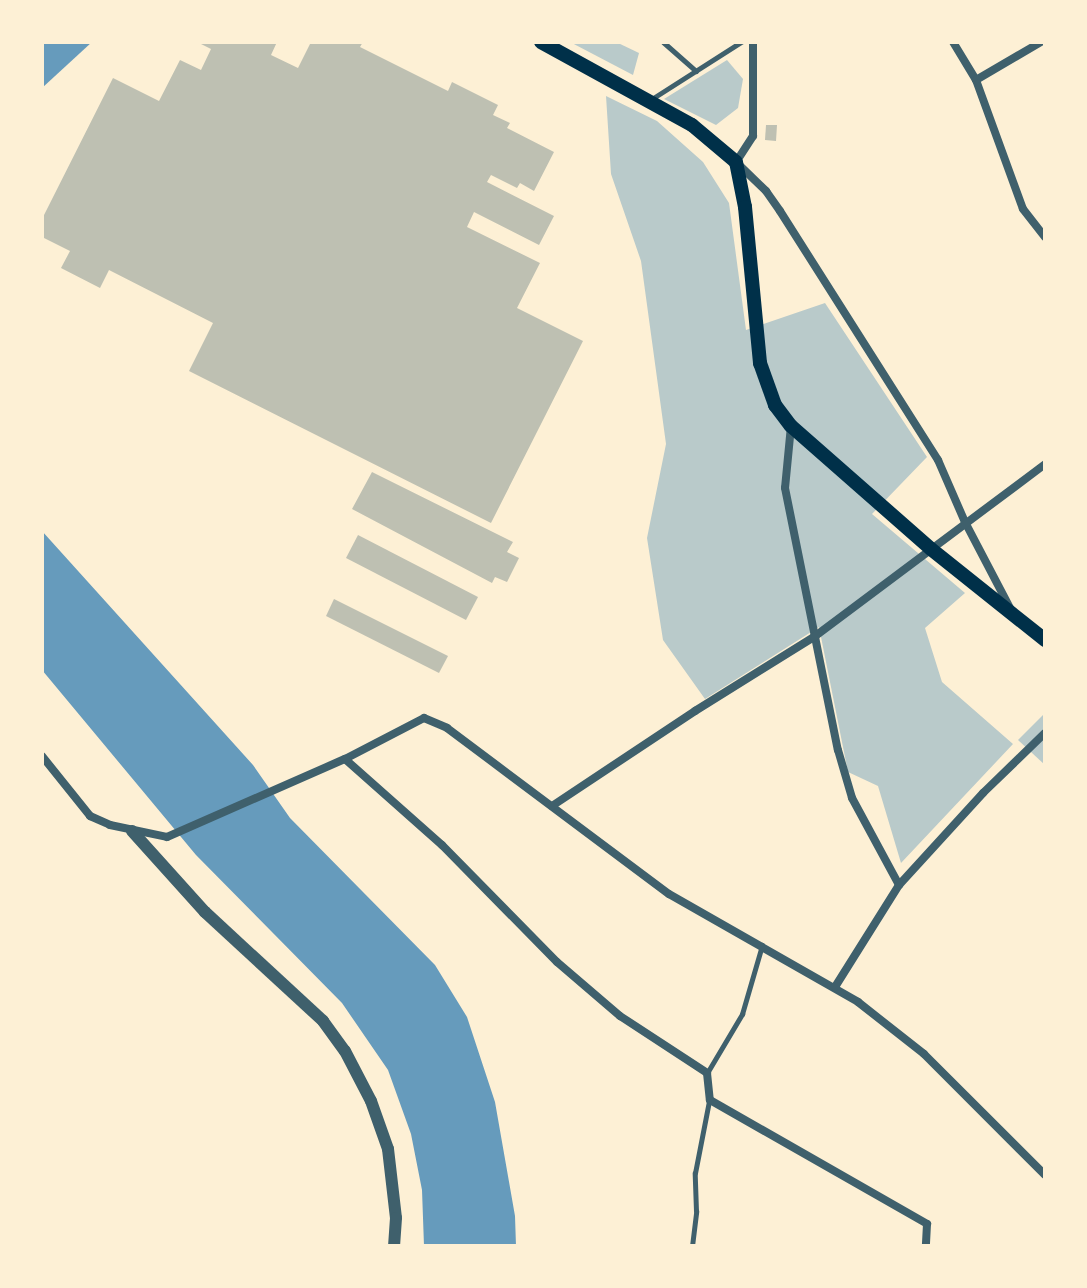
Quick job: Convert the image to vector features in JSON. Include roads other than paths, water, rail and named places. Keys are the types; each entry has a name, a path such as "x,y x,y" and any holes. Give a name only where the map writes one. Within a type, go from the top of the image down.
{"main road":[{"path":"541,42 692,125 736,162 745,207 760,363 775,405 791,426 931,549 1045,640"}],"street":[{"path":"753,42 753,136 736,162 766,191 780,211 938,460 965,522 1012,612"},
{"path":"953,42 976,80 1023,209 1045,237"},
{"path":"976,80 1039,43 1045,53"},
{"path":"791,426 785,488 838,750 852,798 899,885"},
{"path":"552,806 814,637 1045,464"},
{"path":"42,756 48,768 90,816 132,831 167,837 345,759 424,718 447,728 669,894 763,944 858,1002 924,1054 1045,1175"},
{"path":"835,987 899,885 983,793 1045,733"},
{"path":"345,759 442,845 557,962 620,1016 707,1073 710,1100 927,1224 926,1246"},
{"path":"42,778 48,768"},
{"path":"132,831 205,912 323,1021 351,1060 371,1101 388,1149 396,1218 394,1246"}],"lane":[{"path":"663,42 696,71"},
{"path":"649,100 741,42"},
{"path":"707,1073 742,1014 763,944"},
{"path":"692,1246 696,1211 695,1173 710,1100"}],"water":[{"path":"42,42 92,42 42,88"},
{"path":"42,531 253,765 290,818 435,965 467,1017 495,1102 515,1216 516,1246 424,1246 422,1190 411,1134 388,1070 342,1003 196,855 42,670"}]}
